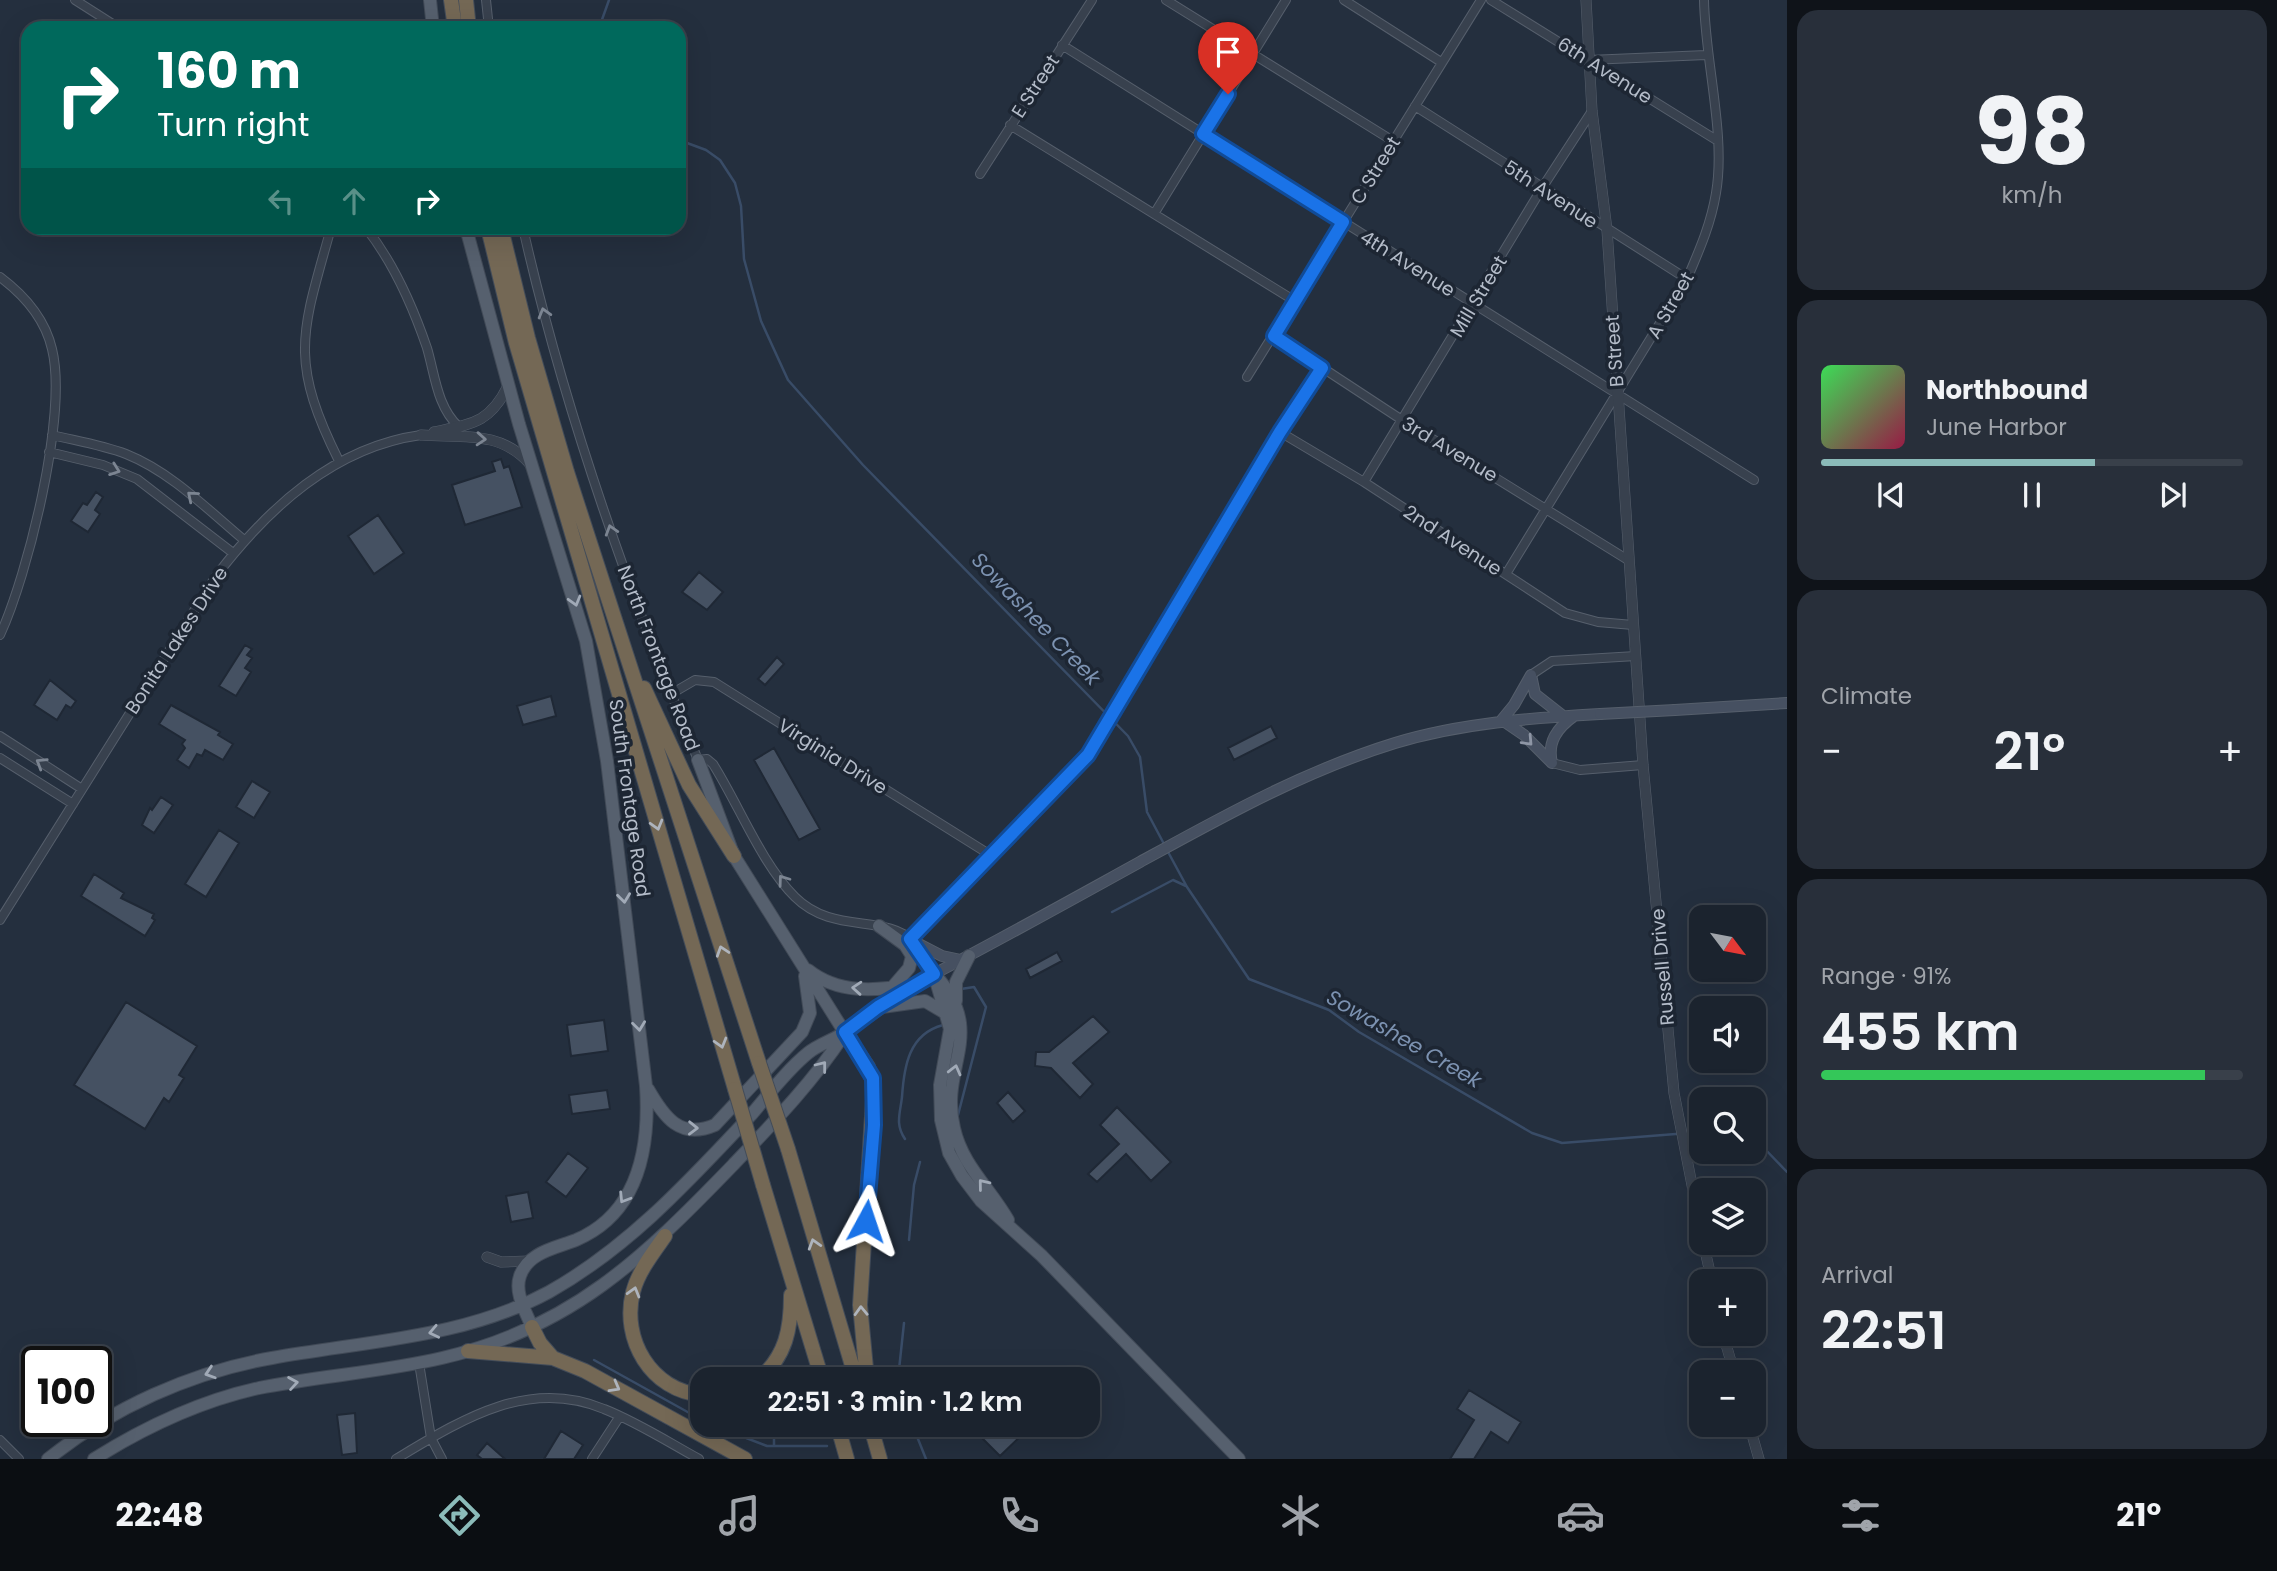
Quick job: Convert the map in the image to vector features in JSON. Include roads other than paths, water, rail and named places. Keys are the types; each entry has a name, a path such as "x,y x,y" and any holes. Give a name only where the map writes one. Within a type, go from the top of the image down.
{"highway":[{"path":"451,0 453,21"},
{"path":"466,0 468,21"},
{"path":"490,235 516,342 791,1283 818,1367"},
{"path":"503,235 528,338 619,640 788,1149 852,1367"},
{"path":"619,640 632,659 689,785 734,856"},
{"path":"845,1032 868,1067 874,1085 860,1305 866,1367"},
{"path":"665,1236 634,1289 630,1324 637,1350 654,1373 680,1390 690,1392"},
{"path":"770,1367 786,1343 790,1323 791,1283"},
{"path":"532,1327 540,1343 553,1358"},
{"path":"468,1351 553,1358 585,1371 745,1459"},
{"path":"841,1437 847,1459"},
{"path":"875,1437 880,1459"}],"main road":[{"path":"430,0 432,21"},
{"name":"South Frontage Road","path":"468,235 508,386 586,641 596,688 646,1086 646,1145 640,1170 625,1200 596,1229 530,1261"},
{"path":"1531,675 1535,694 1563,716"},
{"path":"1501,722 1531,675"},
{"path":"48,1459 108,1418 141,1401 217,1370 271,1358 429,1334 486,1319 523,1304 589,1268 628,1238 682,1188 809,1052 934,974 1284,785 1367,752 1427,735 1501,722 1787,703"},
{"path":"1552,764 1552,741 1561,727 1576,715"},
{"path":"1501,722 1516,727 1552,764"},
{"path":"698,760 734,856 845,1032"},
{"path":"874,1011 909,968 912,956 905,944 879,926"},
{"path":"912,940 942,956 965,958"},
{"path":"965,958 956,982 939,1099 945,1142 954,1163 971,1189 1014,1229 1239,1459"},
{"path":"646,1086 664,1115 680,1128 699,1130 721,1120 806,1025 810,1004 802,966"},
{"path":"802,966 834,986 892,988 918,983"},
{"path":"934,974 952,1011"},
{"path":"874,1011 925,1001 952,1011"},
{"path":"94,1459 131,1436 191,1409 257,1389 419,1363 468,1351 532,1327 590,1296 665,1236 809,1081 845,1032"},
{"path":"530,1261 519,1281 523,1304 532,1327"}],"street":[{"path":"75,0 108,21"},
{"path":"486,0 488,21"},
{"name":"E Street","path":"980,174 1092,0"},
{"path":"1166,0 1393,141"},
{"path":"1154,214 1286,0"},
{"path":"1344,0 1441,62"},
{"name":"C Street","path":"1247,377 1482,0"},
{"name":"6th Avenue","path":"1491,0 1718,141"},
{"name":"B Street","path":"1586,0 1592,111 1607,230 1628,560 1640,701"},
{"name":"A Street","path":"1506,574 1687,279 1708,230 1716,190 1718,141 1706,55 1704,0"},
{"name":"4th Avenue","path":"1062,45 1754,480"},
{"path":"1589,60 1706,55"},
{"name":"5th Avenue","path":"1415,106 1687,279"},
{"name":"Mill Street","path":"1364,482 1542,188 1592,111"},
{"path":"1010,125 1294,302"},
{"path":"329,235 306,319 304,366 320,422 339,461"},
{"path":"371,235 387,258 418,325 446,412 459,427"},
{"name":"North Frontage Road","path":"525,235 565,384 632,598 698,760 707,759 713,764 750,830 795,897 812,910 836,921 879,926 912,940"},
{"path":"0,277 23,296 37,314 52,347 56,393 49,452 27,555 0,635"},
{"name":"3rd Avenue","path":"1274,336 1402,420 1628,560"},
{"path":"934,974 912,940 1088,755 1280,432 1322,368"},
{"path":"421,435 459,427 487,416 508,386"},
{"name":"2nd Avenue","path":"1280,432 1364,482 1565,613 1598,622 1633,625"},
{"path":"52,435 107,448 143,462 170,478 244,540"},
{"path":"421,435 502,442 515,449 532,466"},
{"name":"Bonita Lakes Drive","path":"0,920 216,576 244,540 302,486 339,461 373,444 421,435"},
{"path":"49,452 103,465 137,479 172,503 233,553"},
{"path":"1531,675 1552,661 1636,656"},
{"name":"Virginia Drive","path":"671,694 695,680 715,682 992,856"},
{"name":"Russell Drive","path":"1640,701 1643,765 1674,1094 1691,1178"},
{"path":"0,737 82,789"},
{"path":"0,758 73,804"},
{"path":"1552,764 1580,770 1643,765"},
{"path":"487,1257 501,1262 530,1261"},
{"path":"419,1363 431,1438 442,1459"},
{"path":"397,1459 431,1438 491,1408 530,1397 573,1399 620,1416 699,1459"},
{"path":"592,1459 620,1416"},
{"path":"110,1459 131,1436"},
{"path":"1753,1437 1759,1459"},
{"path":"0,1440 19,1459"}],"waterway":[{"name":"Sowashee Creek","path":"602,21 609,0"},
{"name":"Sowashee Creek","path":"686,143 706,150 720,160 735,183 741,206 744,259 761,321 788,380 863,465 1128,736 1140,757 1147,812 1164,844"},
{"name":"Sowashee Creek","path":"1167,850 1187,887 1249,979 1329,1010 1359,1032 1532,1133 1562,1143 1689,1133"},
{"path":"1112,912 1173,880 1186,886"},
{"path":"958,1115 986,1007 974,987 961,989"},
{"path":"905,1139 899,1119 907,1063 923,1036 943,1025"},
{"name":"Sowashee Creek","path":"1766,1150 1787,1172"},
{"path":"909,1240 914,1185 920,1162"},
{"path":"899,1367 904,1323"},
{"path":"594,1360 690,1413"},
{"path":"744,1437 767,1446 827,1446"},
{"path":"774,1437 774,1446"},
{"path":"917,1437 926,1459"}]}
